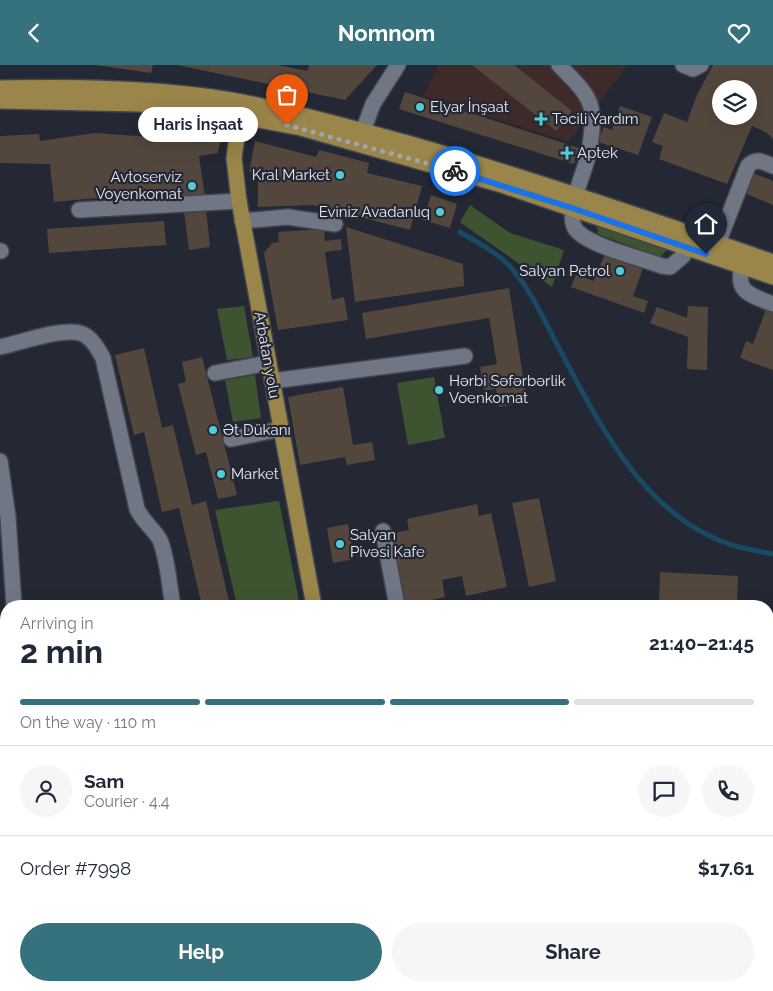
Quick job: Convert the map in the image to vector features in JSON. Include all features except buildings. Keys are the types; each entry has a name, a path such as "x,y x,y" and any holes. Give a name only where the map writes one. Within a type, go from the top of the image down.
{"main road":[{"path":"0,88 80,87 141,90 241,109 357,144 575,201"},
{"path":"0,101 140,104 241,109 307,115 473,162 575,201 744,259 773,262"},
{"name":"Arbatan yolu","path":"241,109 234,158 239,201 313,600"},
{"path":"689,241 718,243 773,277"}],"street":[{"path":"363,131 373,104 398,65"},
{"path":"559,65 590,102 593,115 588,157 575,201 572,222 576,231 588,239 662,266 670,267 675,264 689,241"},
{"path":"683,65 693,69 701,65"},
{"path":"718,243 748,166 752,161 758,160 773,166"},
{"path":"79,211 239,201"},
{"path":"242,221 288,217 335,224"},
{"path":"744,259 739,279 745,292 773,304"},
{"path":"0,347 66,333 81,334 95,344 103,358 137,509 143,521 159,538 163,549 172,600"},
{"path":"272,381 464,357"},
{"path":"215,373 268,363"},
{"path":"231,439 281,429"},
{"path":"0,461 4,543 13,600"},
{"path":"383,531 396,600"}],"shaded area":[{"name":"Təcili Yardım","path":"438,65 628,65 569,142 423,96"}],"green space":[{"path":"470,205 510,233 564,250 552,287 460,222"},
{"path":"596,222 668,249 660,257 598,234"},
{"path":"244,306 253,357 227,360 217,309"},
{"path":"255,375 261,418 233,422 225,380"},
{"path":"434,377 445,438 408,445 397,383"},
{"path":"279,501 299,600 236,600 215,510"}],"waterway":[{"path":"460,232 501,258 520,279 538,307 607,435 626,463 648,489 671,511 698,530 734,546 773,554"}],"way so far":[{"path":"287,125 455,171"}],"place":[{"name":"Elyar İnşaat","path":"420,107"},
{"name":"Təcili Yardım","path":"541,119"},
{"name":"Haris İnşaat","path":"287,125"},
{"name":"Aptek","path":"567,153"},
{"name":"Kral Market","path":"340,175"},
{"name":"Avtoserviz Voyenkomat","path":"192,186"},
{"name":"Eviniz Avadanlıq","path":"440,212"},
{"name":"Salyan Petrol","path":"620,271"},
{"name":"Hərbi Səfərbərlik Voenkomat","path":"439,390"},
{"name":"Ət Dükanı","path":"213,430"},
{"name":"Market","path":"221,474"},
{"name":"Salyan Pivəsi Kafe","path":"340,544"}],"route":[{"path":"455,171 572,208 706,254"}]}
